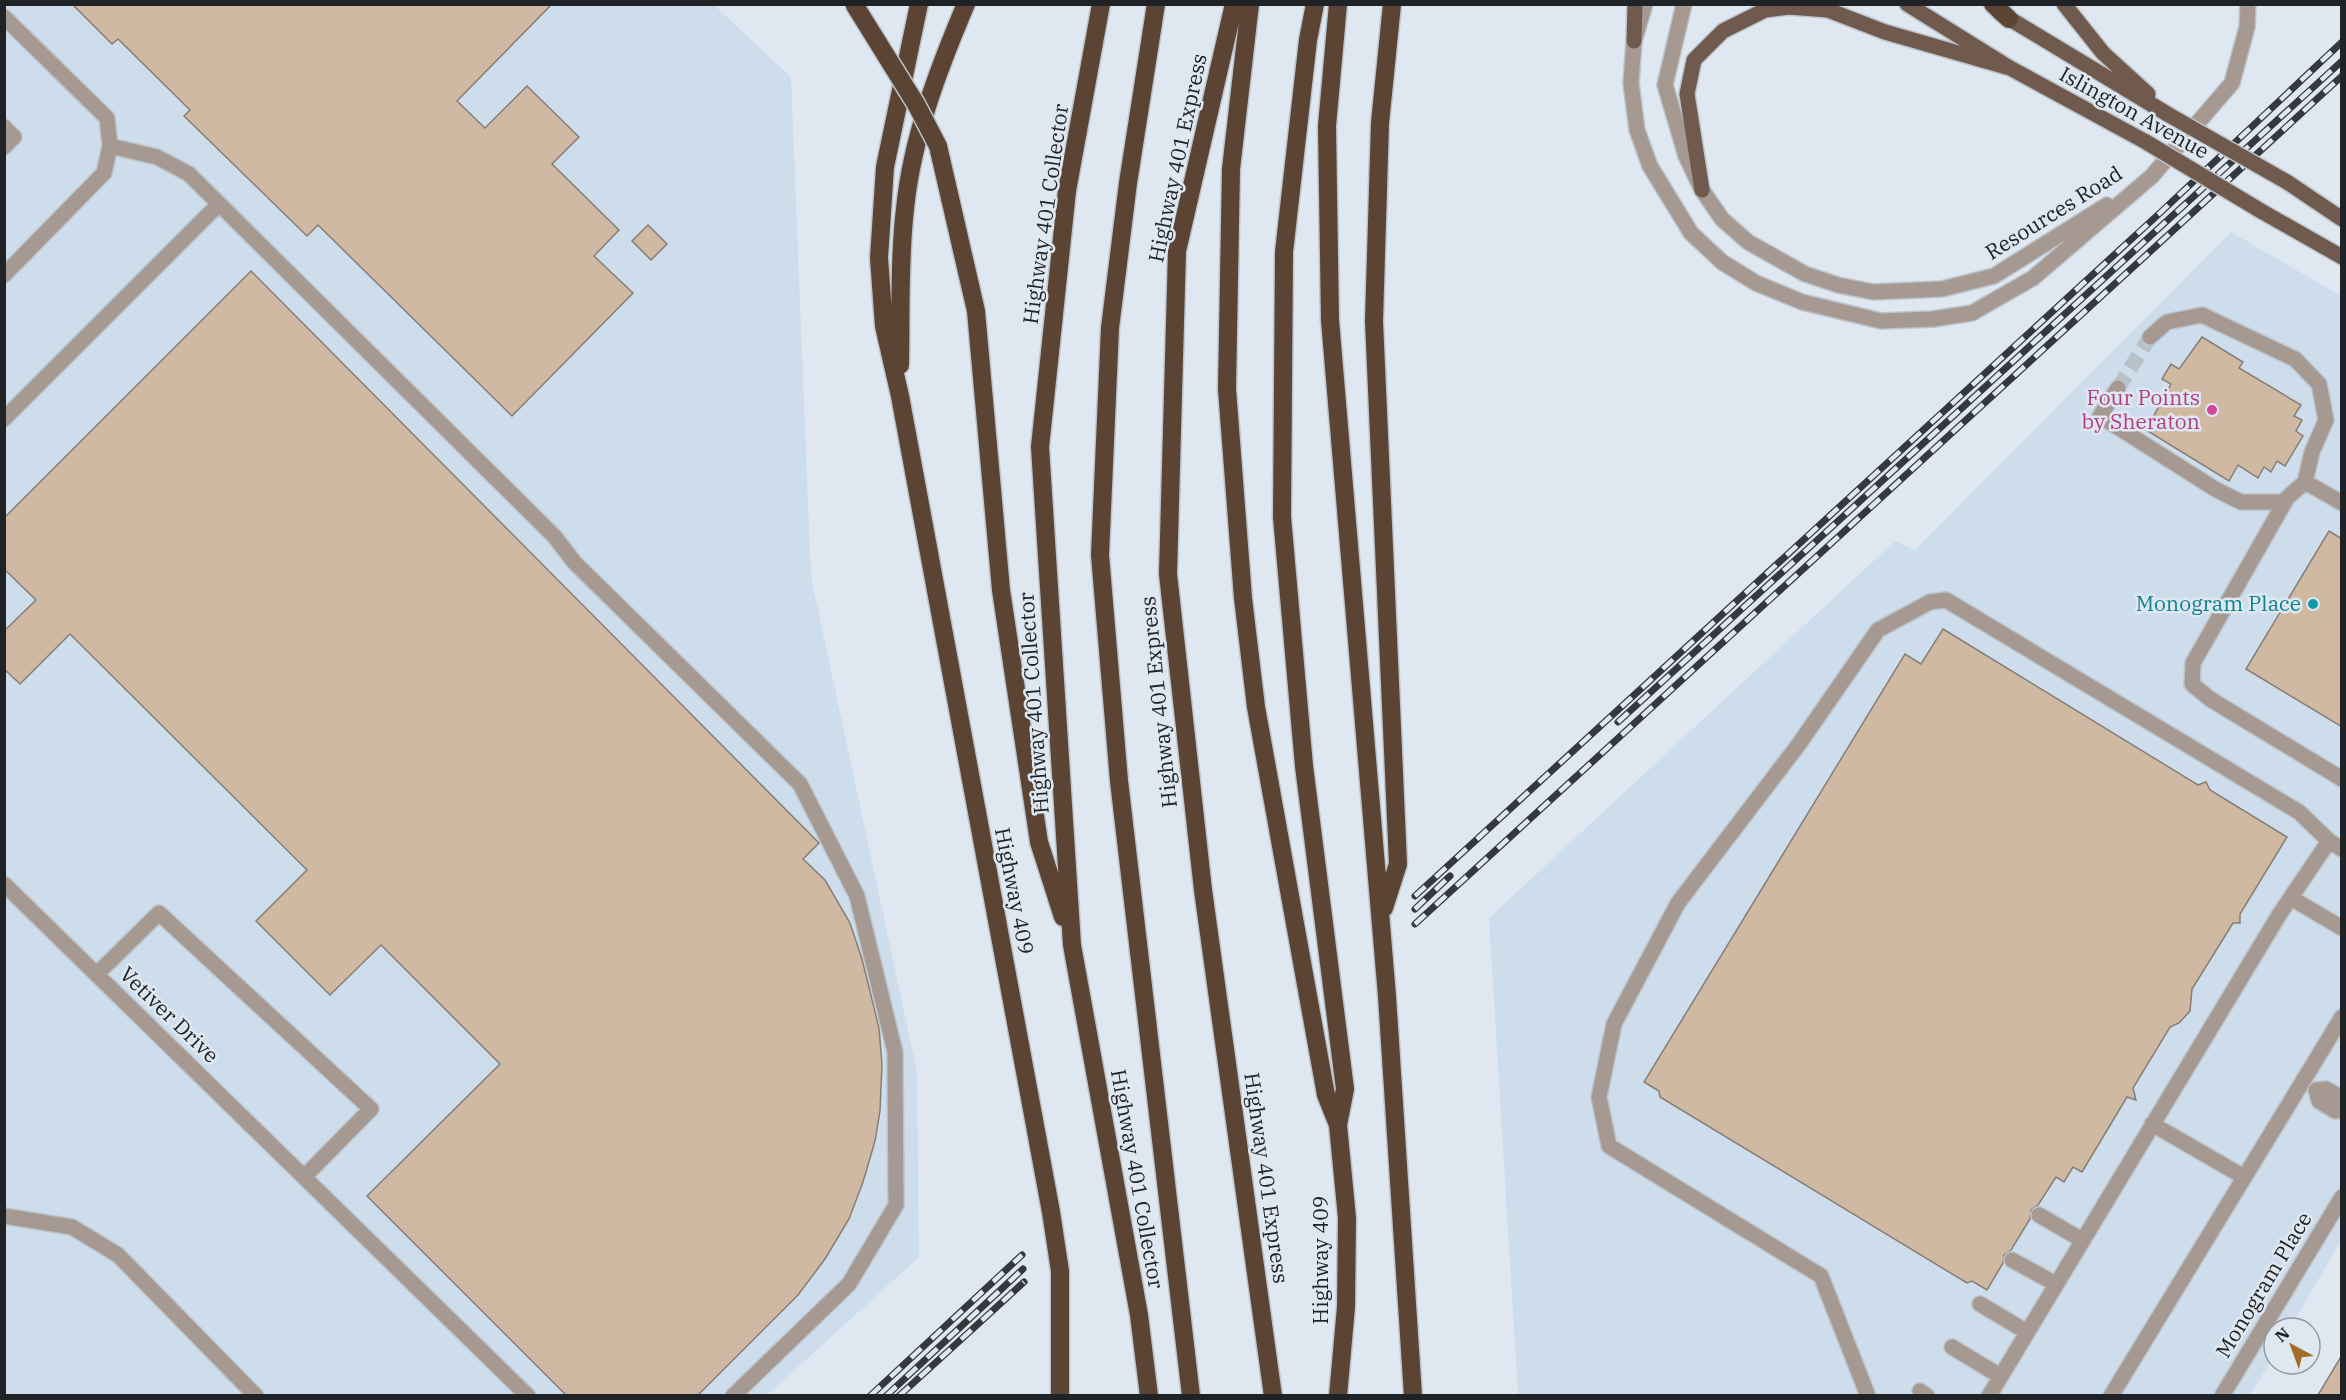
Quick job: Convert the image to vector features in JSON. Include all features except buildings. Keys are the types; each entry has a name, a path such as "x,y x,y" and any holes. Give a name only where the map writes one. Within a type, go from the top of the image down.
{"highway":[{"path":"854,4 916,104 938,146 976,311 1000,590 1039,842 1072,945"},
{"path":"900,396 884,327 879,258 885,167 919,4"},
{"path":"900,396 904,209 920,129 942,60 966,4"},
{"name":"Highway 401 Collector","path":"1101,4 1067,191 1040,447 1072,945 1137,1304 1149,1395"},
{"name":"Highway 401 Express","path":"1156,4 1128,183 1110,328 1100,555 1119,782 1191,1395"},
{"name":"Highway 401 Express","path":"1234,4 1177,251 1167,574 1203,891 1274,1395"},
{"path":"1250,4 1231,169 1227,389 1243,598 1256,707 1305,979 1326,1095 1338,1125"},
{"path":"1316,4 1308,40 1284,252 1282,517 1304,766 1345,1089 1338,1125"},
{"path":"1338,4 1327,126 1330,320 1381,918 1413,1395"},
{"path":"1381,918 1398,864 1374,321 1380,123 1392,4"},
{"path":"1993,4 2009,19"},
{"name":"Highway 409","path":"900,396 1051,1212 1060,1271 1060,1395"},
{"name":"Highway 409","path":"1338,1125 1347,1218 1346,1307 1338,1395"}],"main road":[{"path":"1634,41 1635,4"},
{"name":"Islington Avenue","path":"1907,4 2010,68 2146,142 2342,257"},
{"name":"Islington Avenue","path":"1986,4 2169,115 2288,182 2342,219"},
{"path":"2064,4 2103,53 2169,115"},
{"path":"1702,190 1687,94 1694,60 1723,32 1765,10 1789,7 1828,10 1885,32 2010,68"}],"street":[{"name":"Resources Road","path":"1645,4 1634,41 1631,83 1637,130 1650,166 1691,233 1722,262 1756,283 1802,302 1881,321 1933,319 1972,314 2033,278 2152,176 2232,83 2247,27 2248,4"},
{"name":"Resources Road","path":"1684,4 1665,85 1686,156 1702,190 1722,219 1748,242 1778,261 1805,274 1838,285 1873,292 1942,289 1994,276 2152,176"},
{"path":"4,17 107,118 110,146 104,173 4,276"},
{"path":"4,127 14,137 4,147"},
{"path":"110,146 157,156 189,174 800,784 857,896 895,1052 896,1205 849,1284 733,1395"},
{"path":"4,419 219,204"},
{"path":"2150,337 2168,322 2202,315 2295,360 2319,384 2326,420 2312,452 2305,482 2285,502 2193,663 2192,684 2210,699 2342,779"},
{"path":"2118,388 2100,417 2215,489 2241,502 2285,502"},
{"path":"2305,482 2342,503"},
{"path":"1868,1395 1821,1276 1609,1146 1599,1096 1614,1024 1678,903 1799,744 1878,630 1930,602 1946,600 2299,812 2335,845 2291,898 1989,1395"},
{"name":"Vetiver Drive","path":"4,884 528,1395"},
{"path":"2291,898 2342,928"},
{"path":"97,974 159,912 370,1109 304,1177"},
{"path":"2111,1395 2342,1017"},
{"path":"2302,1082 2316,1090 2326,1089 2342,1098"},
{"path":"2316,1090 2319,1101 2335,1111 2342,1110"},
{"path":"2152,1124 2244,1177"},
{"name":"Monogram Place","path":"2222,1395 2342,1197"},
{"path":"2039,1215 2082,1240"},
{"path":"4,1216 72,1227 118,1255 256,1395"},
{"path":"2012,1260 2056,1284"},
{"path":"1980,1304 2027,1332"},
{"path":"1952,1347 2000,1376"}],"shaded area":[{"path":"5,5 714,5 791,77 811,577 917,1072 919,1257 767,1395 5,1396"},
{"path":"2231,232 2341,296 2341,1241 2297,1316 2262,1316 2262,1376 2250,1395 1518,1395 1489,918 1895,541 1915,550"}],"tunnel":[{"path":"2118,388 2150,337"}],"railway":[{"path":"1415,896 2161,212 2342,42"},
{"path":"1618,722 2342,61"},
{"path":"1415,924 2342,76"},
{"path":"1415,909 1450,876"},
{"path":"870,1396 1022,1255"},
{"path":"886,1396 1023,1269"},
{"path":"899,1396 1024,1282"}],"place":[{"name":"Four Points by Sheraton","path":"2212,410"},
{"name":"Monogram Place","path":"2313,604"}]}
